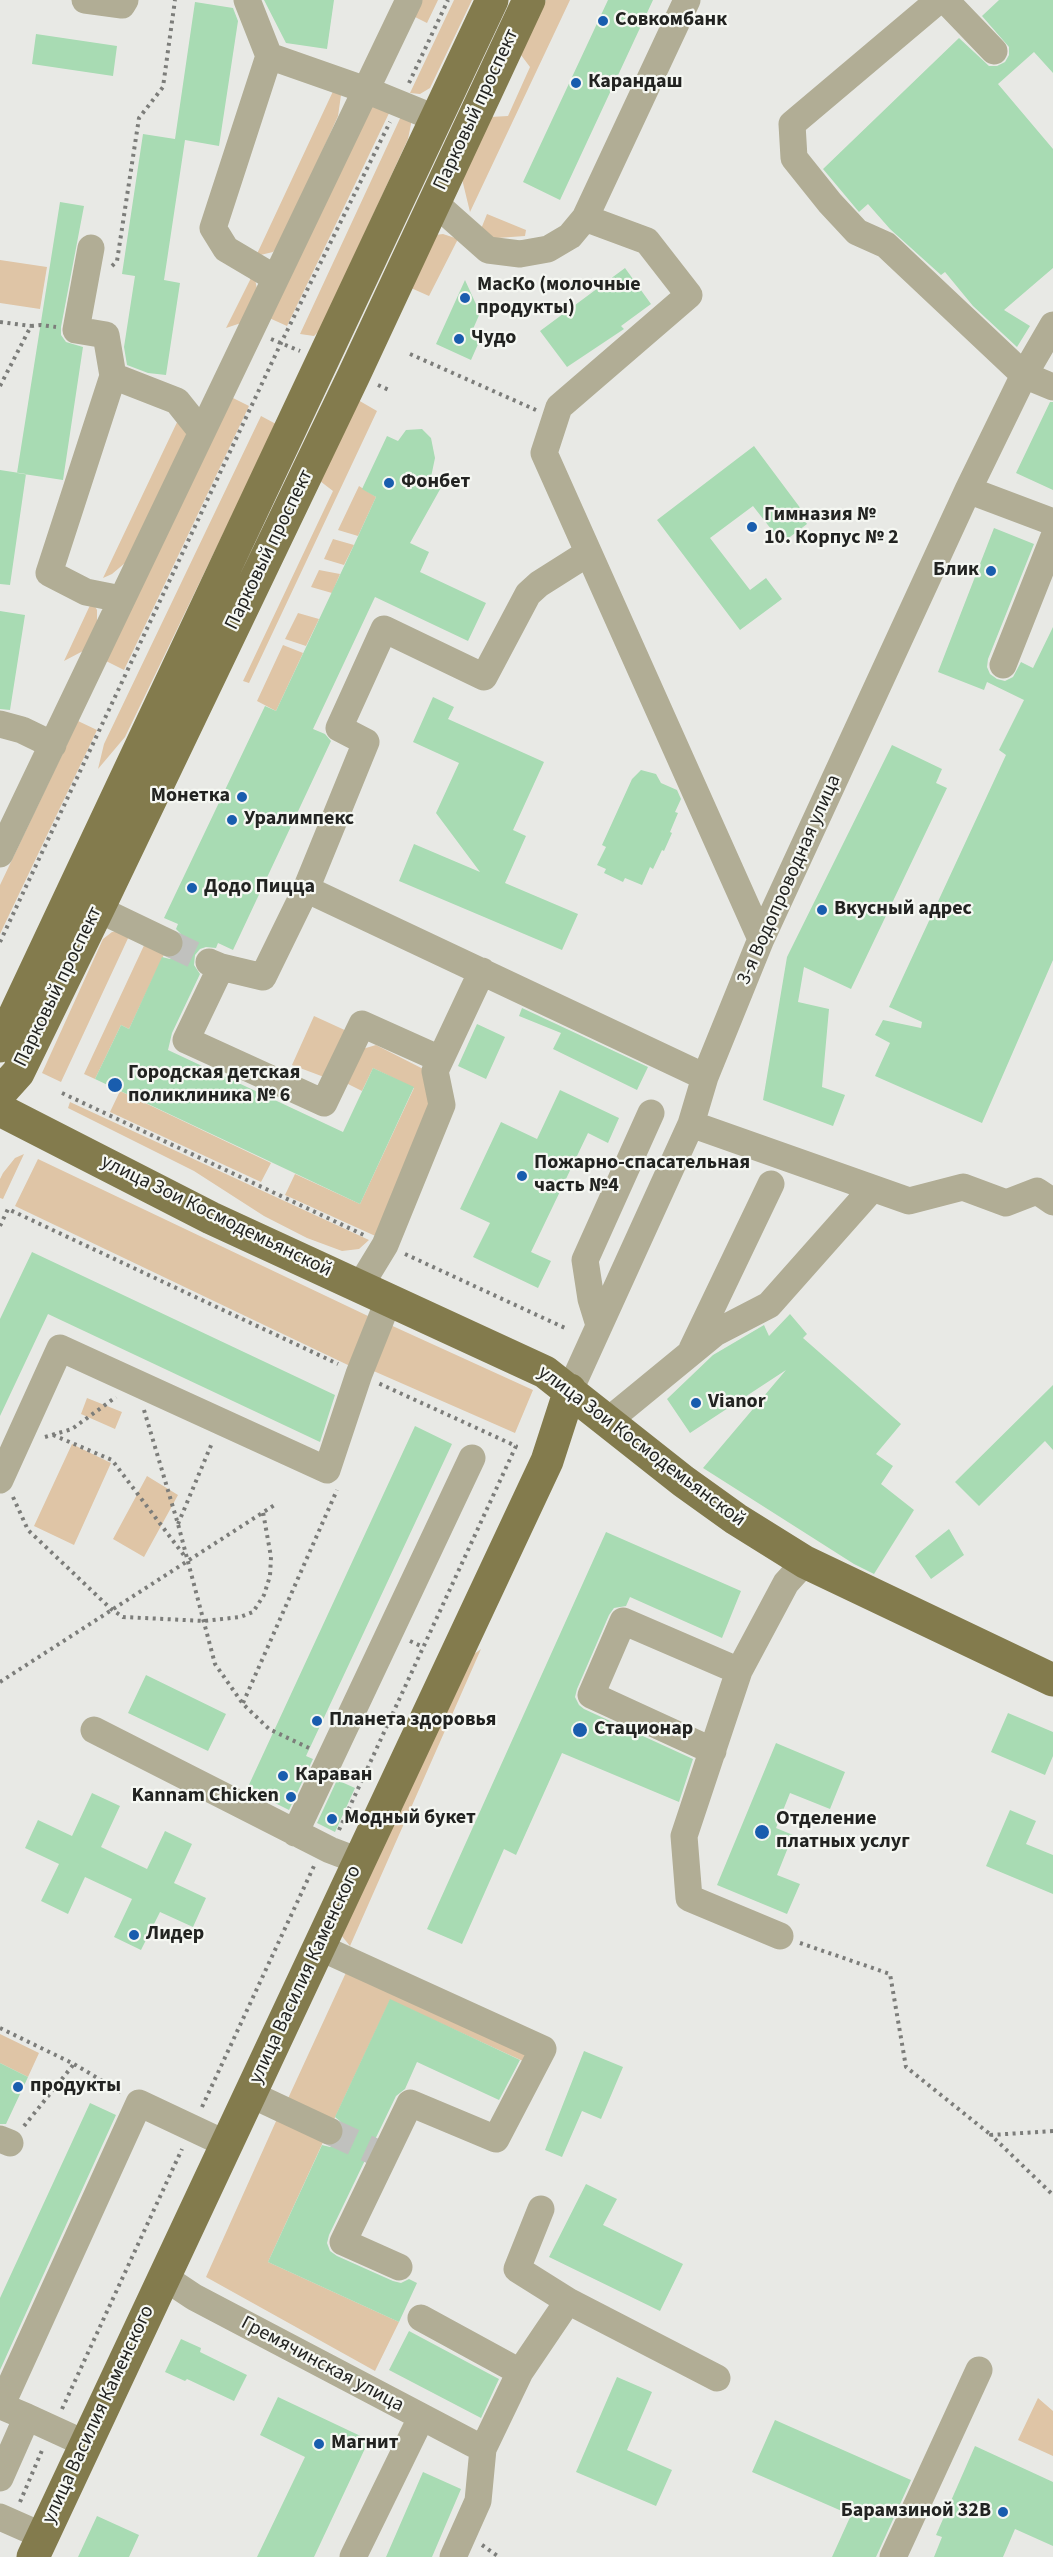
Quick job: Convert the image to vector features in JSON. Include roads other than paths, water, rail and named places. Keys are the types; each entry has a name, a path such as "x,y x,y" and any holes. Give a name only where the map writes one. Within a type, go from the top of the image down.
{"main road":[{"name":"Парковый проспект","path":"0,1046 492,0"},
{"name":"Парковый проспект","path":"0,1093 18,1072 98,909 435,203 528,0"},
{"name":"улица Зои Космодемьянской","path":"0,1110 211,1218 545,1372 609,1420 683,1481 736,1519 805,1562 1053,1680"},
{"name":"улица Василия Каменского","path":"38,2546 319,1947 344,1856 547,1461 570,1390"}],"street":[{"path":"85,0 122,5 125,0"},
{"path":"247,0 269,56 213,228 226,249 275,278"},
{"path":"0,854 9,812 53,745 201,430 409,0"},
{"path":"435,203 488,250 520,254 548,249 570,236 585,218 687,0"},
{"path":"939,0 792,124 794,158 857,232 886,245 1024,375 1053,387"},
{"path":"945,0 994,51"},
{"path":"269,56 366,90 437,119"},
{"path":"585,218 647,241 688,295 559,407 544,453 761,939"},
{"path":"91,248 76,330 106,335 113,376 49,573 86,592 122,599"},
{"name":"3-я Водопроводная улица","path":"570,1390 691,1124 705,1077 761,939 968,490 1024,375 1053,325"},
{"path":"113,376 177,401 201,430"},
{"path":"968,490 1053,522"},
{"path":"1003,665 1053,539"},
{"path":"440,1059 362,1024 324,1103 186,1040 215,965 263,977 306,889 366,742 339,728 384,630 484,677 528,594 539,584 588,553"},
{"path":"0,724 22,730 53,745"},
{"path":"306,889 705,1077"},
{"path":"98,909 169,943"},
{"path":"6,1462 60,1348 327,1470 359,1374 385,1245 442,1105 435,1071 482,971"},
{"path":"599,1325 591,1299 585,1260 651,1113"},
{"path":"691,1124 871,1190 909,1201 963,1187 1006,1203 1037,1191 1053,1202"},
{"path":"692,1350 771,1184"},
{"path":"609,1420 715,1333 769,1305 871,1190"},
{"path":"295,1833 472,1458"},
{"path":"780,1936 689,1898 684,1836 739,1671 786,1583 805,1562"},
{"path":"713,1751 591,1695 623,1621 739,1671"},
{"path":"94,1730 344,1856"},
{"path":"319,1947 543,2049 496,2139 410,2103 379,2154 343,2242 399,2267"},
{"path":"250,2094 328,2131"},
{"path":"86,2444 1,2406 139,2103 226,2144"},
{"path":"540,2209 517,2269 568,2301 717,2378"},
{"name":"Гремячинская улица","path":"164,2277 194,2297 483,2449"},
{"path":"453,2557 478,2501 483,2449 520,2372 568,2301"},
{"path":"421,2318 520,2372"},
{"path":"892,2557 979,2370"},
{"path":"0,2478 27,2417"},
{"path":"353,2557 421,2418"},
{"path":"5,2519 38,2546"}],"tunnel":[{"path":"169,943 209,962"},
{"path":"329,2131 375,2152"}],"place":[{"name":"Совкомбанк","path":"603,21"},
{"name":"Карандаш","path":"576,83"},
{"name":"МасКо (молочные продукты)","path":"465,298"},
{"name":"Чудо","path":"459,339"},
{"name":"Фонбет","path":"389,483"},
{"name":"Гимназия № 10. Корпус № 2","path":"752,527"},
{"name":"Блик","path":"991,571"},
{"name":"Монетка","path":"242,797"},
{"name":"Уралимпекс","path":"232,820"},
{"name":"Додо Пицца","path":"192,888"},
{"name":"Вкусный адрес","path":"822,910"},
{"name":"Городская детская поликлиника № 6","path":"115,1085"},
{"name":"Пожарно-спасательная часть №4","path":"522,1176"},
{"name":"Vianor","path":"696,1403"},
{"name":"Планета здоровья","path":"317,1721"},
{"name":"Стационар","path":"580,1730"},
{"name":"Караван","path":"283,1776"},
{"name":"Kannam Chicken","path":"291,1797"},
{"name":"Модный букет","path":"332,1819"},
{"name":"Отделение платных услуг","path":"762,1832"},
{"name":"Лидер","path":"134,1935"},
{"name":"продукты","path":"18,2087"},
{"name":"Магнит","path":"319,2444"},
{"name":"Барамзиной 32В","path":"1003,2512"}]}
